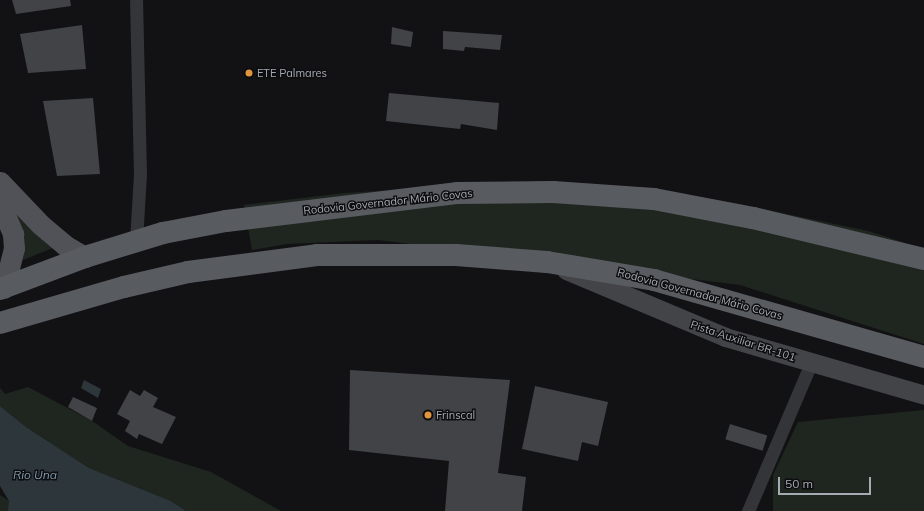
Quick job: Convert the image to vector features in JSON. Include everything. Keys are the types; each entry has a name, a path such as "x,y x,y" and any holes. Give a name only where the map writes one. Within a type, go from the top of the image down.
{"highway":[{"name":"Rodovia Governador Mário Covas","path":"2,289 136,241 226,221 327,207 458,193 553,192 654,199 761,219 924,259"},
{"name":"Rodovia Governador Mário Covas","path":"0,323 124,287 188,272 310,256 367,253 456,255 547,262 654,280 924,357"}],"main road":[{"path":"0,182 41,225 66,246 85,258"},
{"path":"0,203 13,234 14,248 2,289"},
{"name":"Pista Auxiliar BR-101","path":"547,262 697,327 811,363 924,395"}],"street":[{"path":"136,0 140,174 136,241"},
{"path":"748,511 811,363"}],"shaded area":[{"path":"544,181 646,188 740,204 868,231 924,249 924,344 740,285 378,240 287,244 252,250 244,205 344,193"},
{"path":"6,198 60,245 23,260 25,237"},
{"path":"28,387 92,421 128,446 211,472 281,511 186,511 171,501 89,468 26,427 0,406 0,388 5,394"},
{"path":"924,410 924,511 773,511 773,475 798,422"},
{"path":"0,495 9,501 10,511 0,511"}],"water":[{"path":"84,380 101,389 98,398 81,388"},
{"name":"Rio Una","path":"0,406 26,427 89,468 171,501 186,511 8,511 9,501 0,486"}],"building":[{"path":"12,0 70,0 71,6 16,14"},
{"path":"82,25 86,69 28,73 20,34"},
{"path":"392,27 413,32 411,47 391,44"},
{"path":"443,31 502,35 500,50 465,47 464,51 443,49"},
{"path":"389,93 499,103 497,130 461,124 460,129 386,121"},
{"path":"93,98 100,174 57,176 43,101"},
{"name":"Frinscal","path":"350,370 510,380 498,473 526,477 522,511 445,511 449,461 349,450"},
{"path":"535,386 608,402 598,446 582,442 578,461 522,449"},
{"path":"130,390 140,396 144,390 158,398 153,407 176,417 162,444 139,434 137,439 125,431 130,421 117,414"},
{"path":"73,397 97,408 92,421 68,407"},
{"path":"730,424 767,435 763,451 725,439"}],"place":[{"name":"ETE Palmares","path":"249,73"},
{"name":"Frinscal","path":"428,415"}]}
